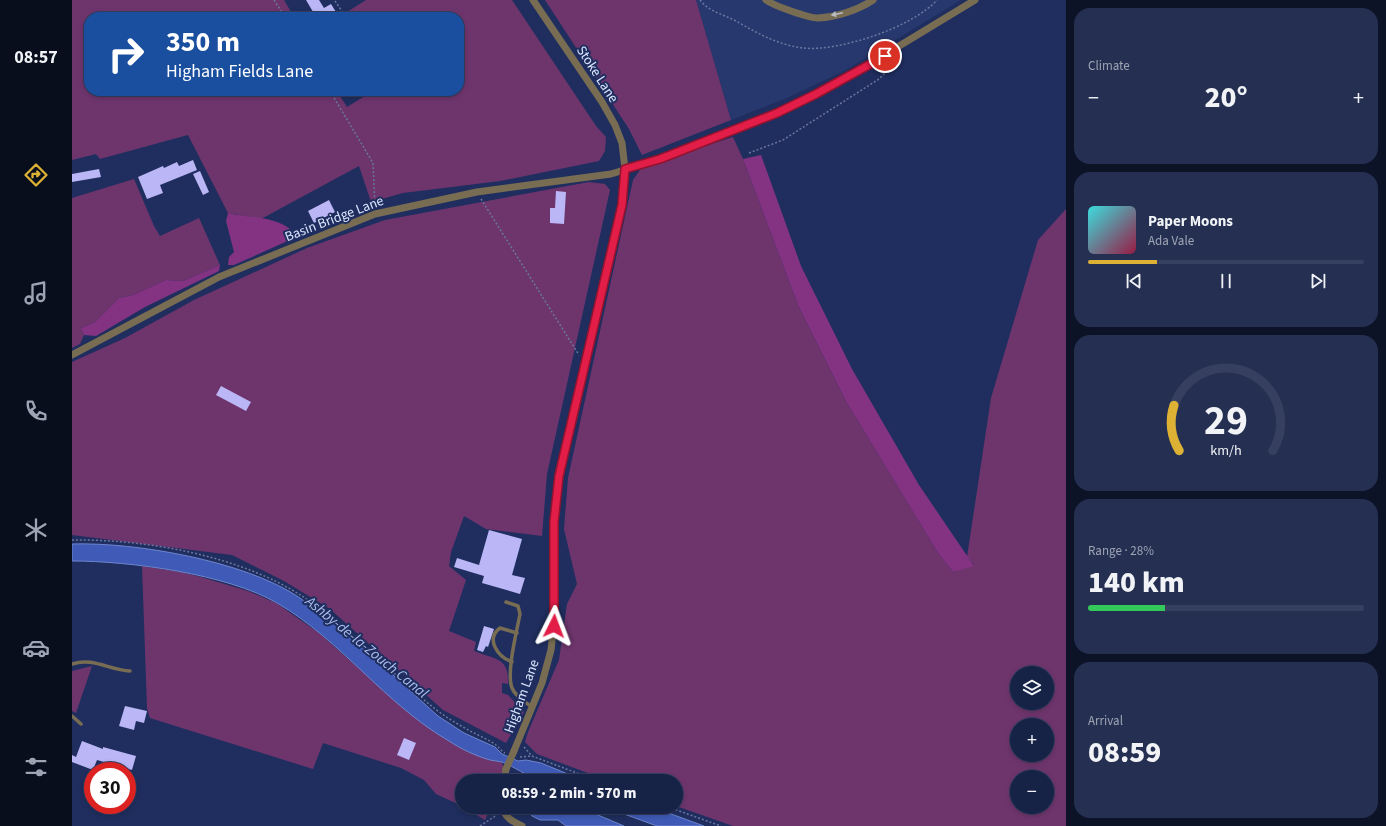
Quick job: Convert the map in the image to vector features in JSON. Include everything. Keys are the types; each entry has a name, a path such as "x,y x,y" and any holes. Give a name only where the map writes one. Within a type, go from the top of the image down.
{"street":[{"name":"Stoke Lane","path":"533,0 612,119 622,142 625,169"},
{"path":"766,0 785,9 817,18 860,9 873,0"},
{"name":"Basin Bridge Lane","path":"72,355 219,277 375,214 477,192 611,174 660,159 749,125 816,94 885,56 948,15 975,0"},
{"name":"Higham Lane","path":"505,774 533,708 551,650 555,599 554,522 559,476 584,362 622,205 625,169"},
{"path":"506,814 509,819 522,826"}],"lane":[{"path":"506,602 515,604 520,609 512,662 511,687 520,698 533,708"},
{"path":"512,662 503,658 497,652 494,646 494,637 500,628 517,633"},
{"path":"72,664 88,661 120,670 130,671"},
{"path":"72,716 81,724"}],"path":[{"path":"274,0 282,12"},
{"path":"700,0 706,8 725,15 763,36 798,47 825,48 850,43 916,18 937,0"},
{"path":"335,1 343,12"},
{"path":"749,153 783,140 879,79 886,72 888,65 885,56"},
{"path":"333,96 374,163 375,214"},
{"path":"477,192 584,362"},
{"path":"72,540 99,540 134,544 217,559 250,570 304,597 344,627 430,704 453,722 496,745 503,752 514,755 532,756 580,774"},
{"path":"519,741 532,756"},
{"path":"683,812 721,826"},
{"path":"480,826 496,814"}],"shaded area":[{"path":"72,0 284,0 291,12 84,12 84,96 340,96 347,107 365,96 464,96 464,12 347,12 366,0 512,0 596,126 606,137 605,151 599,161 500,181 403,193 371,202 359,166 261,219 228,213 188,135 100,159 96,154 72,160"},
{"path":"545,0 696,0 731,120 642,155 629,129"},
{"path":"696,0 961,0 846,70 787,98 731,120"},
{"path":"733,137 743,159 798,305 847,403 938,553 953,572 974,565 967,557 991,398 1038,240 1066,209 1066,826 733,826 683,808 683,774 590,774 537,754 525,742 559,660 567,604 577,584 564,529 568,478 633,180 640,170 653,163"},
{"path":"761,155 801,266 852,369 919,485 974,566 953,572 938,553 847,403 798,305 743,159"},
{"path":"134,179 154,226 160,236 199,218 220,265 183,281 166,280 133,295 119,298 95,322 81,328 84,335 80,344 72,348 72,198"},
{"path":"589,182 605,184 610,190 547,474 542,536 486,529 464,516 451,552 449,566 466,580 449,631 476,642 474,651 495,658 503,664 508,675 508,684 502,683 502,693 508,695 524,712 506,743 443,710 330,609 284,581 232,555 72,535 72,362 125,338 194,300 307,248 385,220"},
{"path":"228,213 276,222 290,229 292,239 234,265 228,265 229,257 234,252 226,221"},
{"path":"220,265 219,271 145,307 96,336 84,335 81,328 95,322 119,298 133,295 166,280 183,281"},
{"path":"72,544 127,546 188,556 219,564 248,573 274,584 297,596 334,623 438,716 464,733 495,747 502,754 518,761 526,760 541,763 568,774 526,774 502,762 485,758 458,747 426,726 404,709 343,653 300,618 277,603 256,593 232,584 178,571 121,563 72,561"},
{"path":"142,566 181,572 201,577 248,591 276,603 319,633 409,713 491,760 501,761 504,767 502,774 455,774 455,803 436,794 424,780 401,768 323,743 313,769 150,718 147,708"},
{"path":"92,666 76,713 72,711 72,671"},
{"path":"475,814 488,814 485,820"},
{"path":"531,814 596,814 624,826 566,826 558,820 540,820"},
{"path":"624,814 671,814 704,826 657,826"}],"building":[{"path":"306,0 319,0 324,8 331,4 336,12 313,12"},
{"path":"193,160 197,170 160,185 163,193 147,199 138,177 163,166 164,168 177,162 179,166"},
{"path":"99,169 101,177 72,182 72,174"},
{"path":"200,171 209,192 203,195 193,174"},
{"path":"556,191 566,192 564,224 550,223 550,208 555,208"},
{"path":"329,200 335,212 314,223 308,211"},
{"path":"221,386 251,402 246,411 216,395"},
{"path":"489,530 522,539 512,575 525,578 520,594 482,583 484,576 454,567 457,558 479,565"},
{"path":"484,626 494,629 488,647 486,646 483,652 477,650"},
{"path":"125,706 147,711 144,723 136,721 134,730 119,726"},
{"path":"404,738 416,743 409,760 397,755"},
{"path":"82,741 103,749 103,747 136,756 134,762 104,762 97,760 96,762 84,762 84,767 72,762 72,755 76,757"}],"route":[{"path":"554,626 554,522 559,476 579,392 584,362 622,205 625,169 660,159 777,113 816,94 885,56"}],"water label":[{"name":"Ashby-de-la-Zouch Canal","path":"367,647"}]}
